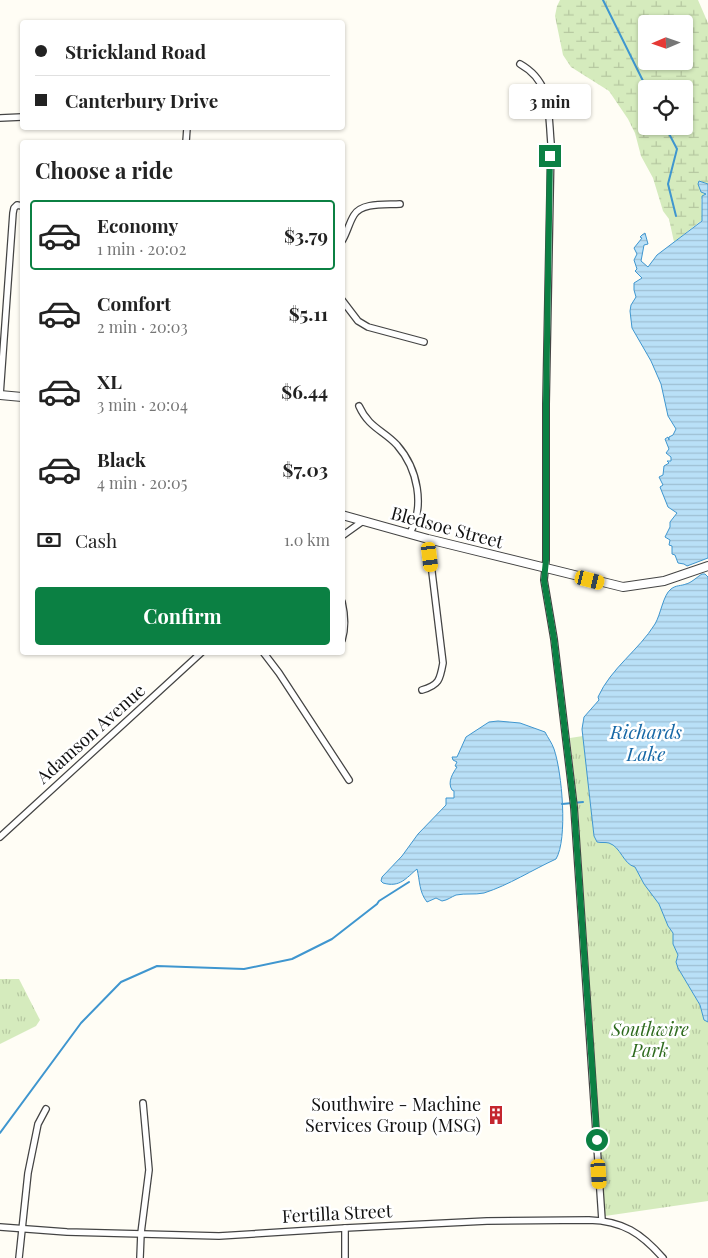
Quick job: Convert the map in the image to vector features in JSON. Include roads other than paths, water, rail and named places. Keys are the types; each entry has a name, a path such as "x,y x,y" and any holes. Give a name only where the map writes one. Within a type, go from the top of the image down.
{"street":[{"path":"520,64 532,71 542,84 547,100 551,143 544,580 554,639 574,807 602,1220"},
{"path":"0,118 20,117"},
{"path":"345,235 355,214 360,209 368,206 400,204"},
{"path":"20,206 17,205 14,208 13,213 0,395 20,397"},
{"path":"345,304 358,320 368,326 424,342"},
{"path":"360,406 365,418 396,444 405,456 413,473 418,493 418,512 416,522 410,533"},
{"name":"Bledsoe Street","path":"345,516 545,569 623,587 664,582 708,566"},
{"path":"345,534 363,521"},
{"path":"422,690 434,687 440,678 443,663 428,539"},
{"name":"Adamson Avenue","path":"0,837 199,655"},
{"path":"265,655 349,780"},
{"path":"140,1258 141,1233 149,1170 143,1104"},
{"path":"19,1258 28,1173 38,1124 46,1109"},
{"name":"Fertilla Street","path":"0,1227 67,1232 219,1236 487,1221 602,1220 620,1224 637,1234 653,1246 663,1258"},
{"path":"344,1258 345,1228"}],"water":[{"path":"699,181 708,184 708,558 687,566 678,563 675,555 672,554 672,546 669,545 670,540 665,537 670,527 670,522 677,513 668,507 660,487 663,485 659,477 663,475 664,466 669,463 667,461 671,461 671,457 666,453 669,449 665,439 668,437 669,440 669,437 673,435 676,429 668,416 661,384 651,361 632,328 630,311 636,297 634,283 642,278 635,271 637,269 634,260 637,254 634,248 642,238 640,237 645,233 648,244 644,245 641,261 648,267 657,255 702,221 702,196 706,194 701,192 698,184"},
{"name":"Richards Lake","path":"702,574 708,577 708,1022 704,1020 700,1005 678,968 676,962 678,955 673,944 673,933 659,904 644,884 635,867 628,863 613,845 597,842 594,836 582,729 584,717 599,700 598,697 610,677 655,624 668,592"},
{"path":"489,722 520,723 545,732 553,747 559,773 563,821 560,849 556,859 493,890 480,894 456,895 442,901 436,898 427,902 421,890 417,869 406,879 398,883 383,883 381,881 382,877 402,856 418,834 446,805 446,798 454,798 454,791 450,781 457,767 455,766 457,762 452,757 457,757 466,737"}],"waterway":[{"path":"603,0 643,80"},
{"path":"670,135 677,149 668,184 676,216"},
{"path":"562,804 583,802"},
{"path":"0,1133 81,1023 121,982 157,966 244,969 292,959 332,939 379,901 409,882"}],"place":[{"name":"Southwire - Machine Services Group (MSG)","path":"496,1115"}],"park label":[{"name":"Southwire Park","path":"650,1040"}]}
